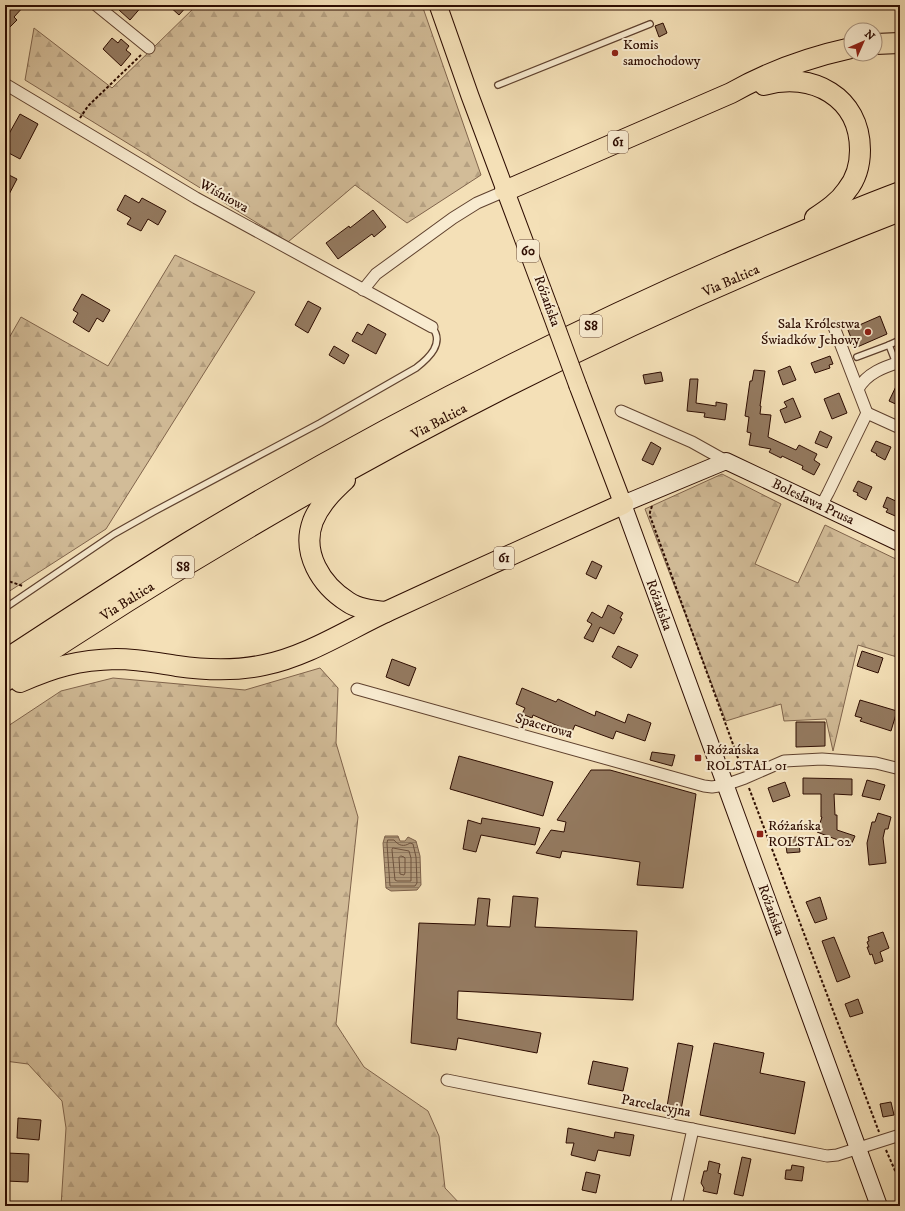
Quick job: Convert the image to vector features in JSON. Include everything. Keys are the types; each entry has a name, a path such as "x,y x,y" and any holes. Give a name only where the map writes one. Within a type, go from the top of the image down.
{"highway":[{"path":"883,44 900,43"},
{"name":"61","path":"506,191 731,93 750,82 830,52 843,50"},
{"path":"731,93 773,83 797,81 809,83 832,93 846,107 854,119 860,143 860,158 856,174 848,189 839,200 786,238"},
{"name":"Via Baltica","path":"5,660 90,604 188,543 294,481 399,423 605,319 786,238 900,192"},
{"name":"Via Baltica","path":"5,681 98,620 196,559 367,461 481,400 669,309 767,266 900,211"},
{"path":"367,461 331,493 323,503 313,521 310,531 310,549 313,562 323,581 348,603 372,611 386,612"},
{"name":"61","path":"386,612 623,504"},
{"path":"5,689 53,668 78,662 96,660 135,660 205,669 247,668 264,665 280,661 309,650 386,612"}],"main road":[{"name":"Różańska","path":"438,5 623,504"}],"street":[{"path":"96,5 149,48"},
{"name":"Wiśniowa","path":"5,84 196,198 432,327"},
{"path":"363,290 376,274 453,218 477,203 506,191"},
{"path":"821,506 867,414 834,327"},
{"path":"858,388 861,382 869,375 898,362"},
{"name":"Bolesława Prusa","path":"621,411 692,442 726,461 900,542"},
{"path":"867,414 900,428"},
{"path":"623,504 726,461"},
{"name":"Różańska","path":"623,504 879,1206"},
{"name":"Spacerowa","path":"357,689 704,786 712,787 725,785 784,762 822,759 876,763 900,769"},
{"name":"Parcelacyjna","path":"447,1080 827,1156 837,1155 858,1149 900,1135"},
{"path":"676,1206 693,1129"}],"lane":[{"path":"498,85 650,24"},
{"path":"5,608 114,534 313,427 409,373 423,363 436,347 438,337 436,331 432,327"},
{"path":"857,357 900,340"},
{"path":"889,345 898,362"}],"path":[{"path":"75,126 88,106 149,48"},
{"path":"654,502 650,516 745,778 880,1137"},
{"path":"5,580 19,584 29,591"},
{"path":"884,1146 900,1182"}],"green space":[{"path":"197,5 422,5 481,175 407,223 355,185 288,242 25,80 34,28 112,88"},
{"path":"175,255 255,292 106,529 5,594 5,345 21,317 108,366"},
{"path":"722,474 781,504 755,564 798,583 825,525 900,561 900,658 858,645 833,751 826,719 784,721 781,704 726,721 645,509"},
{"path":"320,668 338,688 336,743 358,817 336,1024 364,1067 428,1111 439,1136 445,1188 462,1206 61,1206 66,1128 62,1101 28,1064 5,1061 5,728 61,691 113,678 245,690"}],"water":[{"path":"385,836 398,836 400,841 405,841 408,837 416,841 420,856 421,885 417,890 391,891 386,888 383,843"}],"building":[{"path":"5,5 25,5 14,17 17,20 5,32"},
{"path":"124,5 143,5 130,20 119,10"},
{"path":"168,5 188,5 179,15"},
{"path":"663,23 667,33 659,37 655,26"},
{"path":"112,38 118,43 121,39 129,46 126,50 131,54 121,66 103,49"},
{"path":"20,114 38,124 20,159 5,151 5,141"},
{"path":"5,173 17,179 5,202"},
{"path":"125,195 139,203 142,198 166,211 158,225 148,219 141,231 127,224 131,218 117,210"},
{"path":"373,210 386,227 374,237 372,234 338,259 326,243 349,226 350,228"},
{"path":"82,294 110,310 103,322 97,318 89,332 73,322 78,313 73,310"},
{"path":"308,301 321,308 308,333 295,325"},
{"name":"Sala Królestwa Świadków Jehowy","path":"880,316 887,334 855,348 848,330"},
{"path":"368,324 386,334 376,354 352,341 357,332 362,335"},
{"path":"334,346 349,355 344,364 329,355"},
{"path":"830,356 833,364 829,365 830,368 815,373 811,363"},
{"path":"790,366 796,380 783,385 778,371"},
{"path":"754,370 765,371 760,414 771,415 768,437 796,450 799,445 817,454 814,460 820,464 814,475 802,469 803,466 782,456 781,458 769,452 771,449 749,445 751,433 747,432 749,417 745,416 750,381 752,381"},
{"path":"661,372 663,381 645,384 643,375"},
{"path":"900,378 900,406 889,401"},
{"path":"690,379 698,379 696,403 716,406 716,402 727,404 725,420 704,417 705,413 687,411"},
{"path":"839,393 847,413 832,419 824,399"},
{"path":"793,398 801,417 785,423 780,410 787,407 784,402"},
{"path":"820,431 832,437 827,448 815,443"},
{"path":"876,441 891,447 885,460 871,451"},
{"path":"651,442 661,448 653,465 642,460"},
{"path":"858,481 872,487 866,500 857,495 858,493 853,491"},
{"path":"887,497 900,503 900,518 886,512 888,509 883,507"},
{"path":"592,561 602,566 596,579 586,574"},
{"path":"608,605 623,613 620,618 622,619 614,634 600,627 593,642 584,638 592,624 587,621 592,612 602,618"},
{"path":"618,646 638,655 631,668 612,657"},
{"path":"862,651 883,658 878,673 857,666"},
{"path":"392,659 416,668 409,686 386,677"},
{"path":"522,688 556,702 558,699 595,716 596,711 625,723 628,714 651,723 645,741 616,731 613,739 575,725 572,732 533,715 532,718 522,714 525,708 516,704"},
{"path":"860,700 897,711 891,731 860,721 862,718 855,716"},
{"path":"796,722 825,722 825,746 796,747"},
{"path":"652,752 675,755 672,766 650,760"},
{"path":"459,756 553,782 543,816 450,789"},
{"path":"591,770 610,770 696,794 683,888 637,885 640,862 562,851 560,858 536,853 551,830 564,832 566,822 557,820"},
{"path":"803,778 852,779 852,795 834,794 835,815 837,815 837,830 855,836 851,845 817,832 822,817 821,794 803,794"},
{"path":"867,780 885,785 880,800 862,796"},
{"path":"785,782 790,796 773,802 768,788"},
{"path":"878,813 891,817 888,829 885,829 883,838 886,863 869,865 867,843 872,822 875,822"},
{"path":"482,818 540,828 535,845 481,835 476,852 463,849 468,820 481,824"},
{"path":"798,837 800,852 787,853 785,838"},
{"path":"513,896 538,898 535,927 637,931 633,1000 458,991 457,1019 541,1033 537,1053 458,1038 456,1050 411,1043 419,923 475,925 478,898 490,899 487,926 510,927"},
{"path":"820,897 827,919 815,923 806,902"},
{"path":"883,932 889,948 880,952 883,961 875,964 872,954 870,955 867,947 869,947 867,942 869,941 868,937"},
{"path":"834,937 850,977 837,982 822,941"},
{"path":"858,999 863,1013 850,1017 845,1004"},
{"path":"678,1043 693,1046 680,1115 666,1112"},
{"path":"714,1043 764,1053 760,1073 805,1082 795,1134 700,1115"},
{"path":"593,1061 628,1068 623,1091 588,1084"},
{"path":"891,1102 894,1115 883,1117 880,1104"},
{"path":"18,1118 41,1120 39,1140 17,1138"},
{"path":"568,1128 614,1138 615,1132 634,1135 630,1156 598,1150 595,1161 571,1155 574,1143 566,1143"},
{"path":"7,1153 29,1154 28,1182 6,1181"},
{"path":"742,1157 751,1159 743,1196 734,1194"},
{"path":"709,1161 720,1164 718,1173 721,1174 717,1194 703,1191 704,1188 701,1183 704,1171 707,1171"},
{"path":"792,1165 804,1167 802,1181 785,1179 786,1170 791,1170"},
{"path":"586,1172 600,1175 596,1193 582,1190"}],"place":[{"name":"Komis samochodowy","path":"615,53"},
{"name":"Sala Królestwa Świadków Jehowy","path":"868,332"},
{"name":"Różańska ROLSTAL 01","path":"698,758"},
{"name":"Różańska ROLSTAL 02","path":"760,834"}]}
